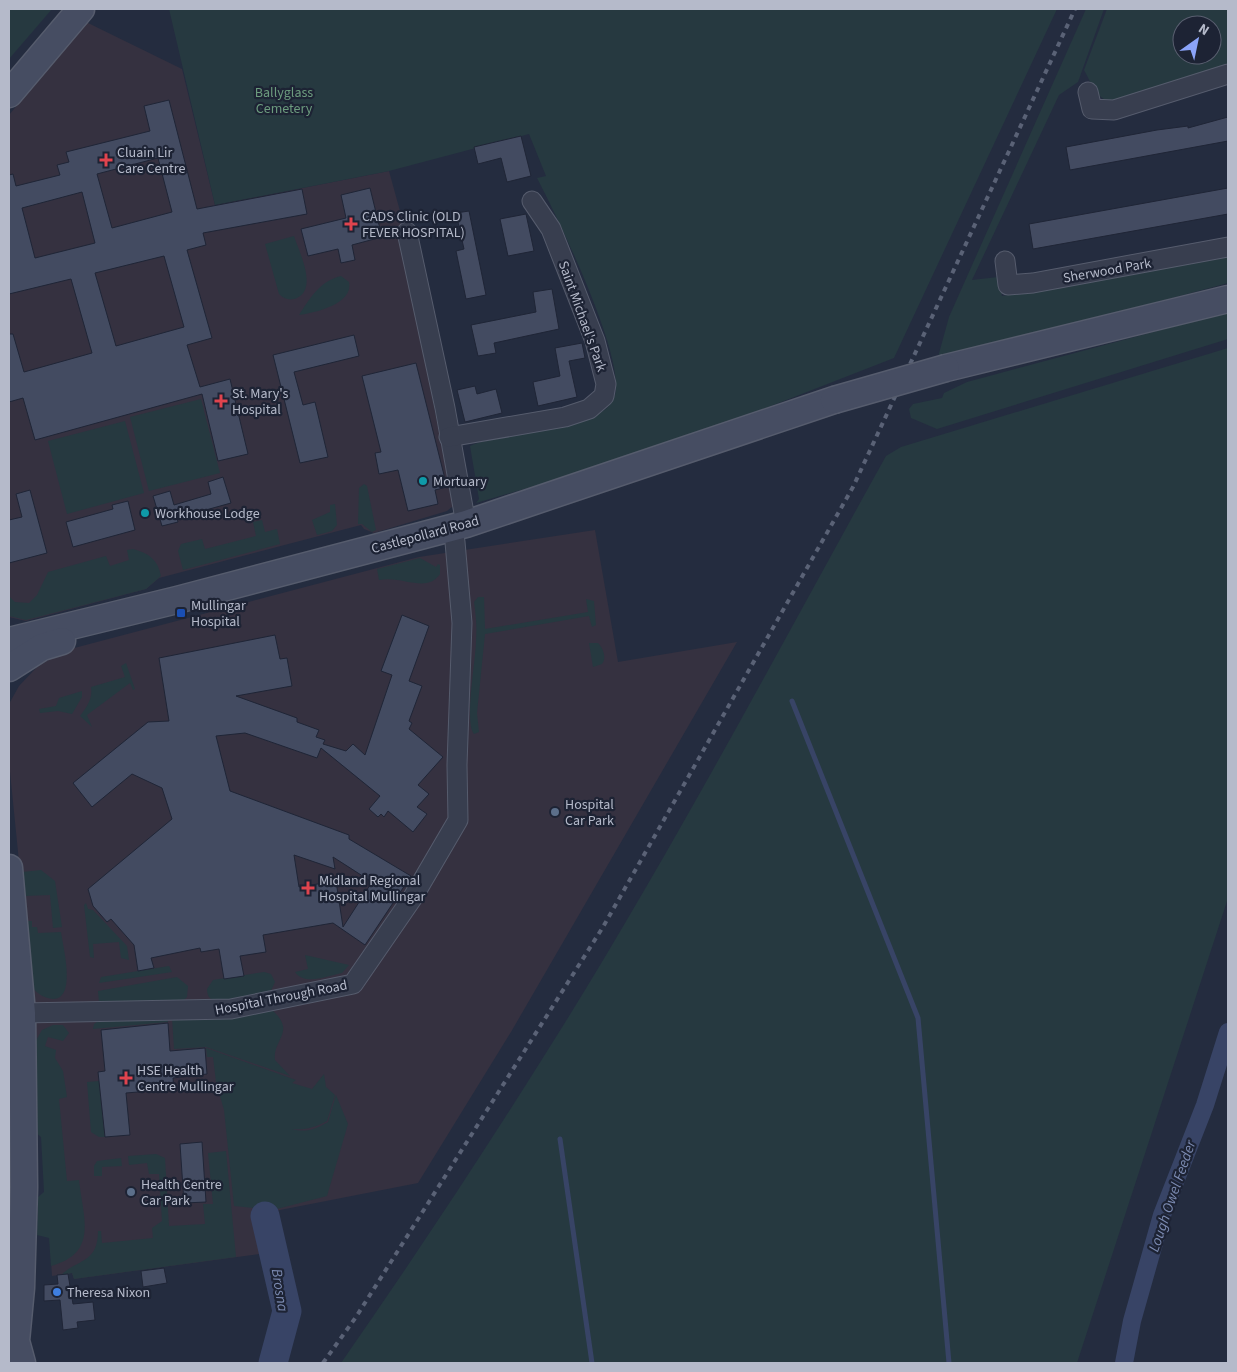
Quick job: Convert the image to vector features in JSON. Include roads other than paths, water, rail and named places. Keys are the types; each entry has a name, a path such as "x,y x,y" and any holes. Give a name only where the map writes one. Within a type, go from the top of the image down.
{"main road":[{"path":"9,94 80,9"},
{"name":"Castlepollard Road","path":"9,640 177,600 457,529 834,400 946,368 1228,299"},
{"path":"9,668 42,647 457,529"},
{"path":"9,868 18,1004 24,1156 21,1288 16,1341 22,1363"},
{"path":"9,1312 14,1206 12,1068 14,1020 18,1004"},
{"path":"14,1206 20,1199 24,1156"},
{"path":"9,1350 22,1363"}],"street":[{"path":"1088,92 1092,109 1114,110 1228,74"},
{"name":"Saint Michael's Park","path":"449,437 565,417 589,409 604,396 606,384 595,341 551,229 532,201"},
{"path":"407,232 449,437 457,529"},
{"name":"Sherwood Park","path":"1005,261 1008,285 1042,281 1228,247"},
{"name":"Hospital Through Road","path":"18,1004 231,1010 353,984 413,897 458,820 462,623 457,529"}],"waterway":[{"path":"792,701 918,1018 949,1363"},
{"name":"Lough Owel Feeder","path":"1124,1363 1132,1321 1162,1215 1205,1105 1228,1032"},
{"path":"560,1139 592,1363"},
{"name":"Brosna","path":"265,1216 287,1311 273,1363"}],"railway":[{"path":"323,1363 356,1317 603,927 853,487 1075,9"}],"place":[{"name":"Cluain Lir Care Centre","path":"106,160"},
{"name":"CADS Clinic (OLD FEVER HOSPITAL)","path":"351,224"},
{"name":"St. Mary's Hospital","path":"221,401"},
{"name":"Mortuary","path":"423,481"},
{"name":"Workhouse Lodge","path":"145,513"},
{"name":"Mullingar Hospital","path":"181,613"},
{"name":"Hospital Car Park","path":"555,812"},
{"name":"Midland Regional Hospital Mullingar","path":"308,888"},
{"name":"HSE Health Centre Mullingar","path":"126,1078"},
{"name":"Health Centre Car Park","path":"131,1192"},
{"name":"Theresa Nixon","path":"57,1292"}],"park label":[{"name":"Ballyglass Cemetery","path":"284,100"}]}
